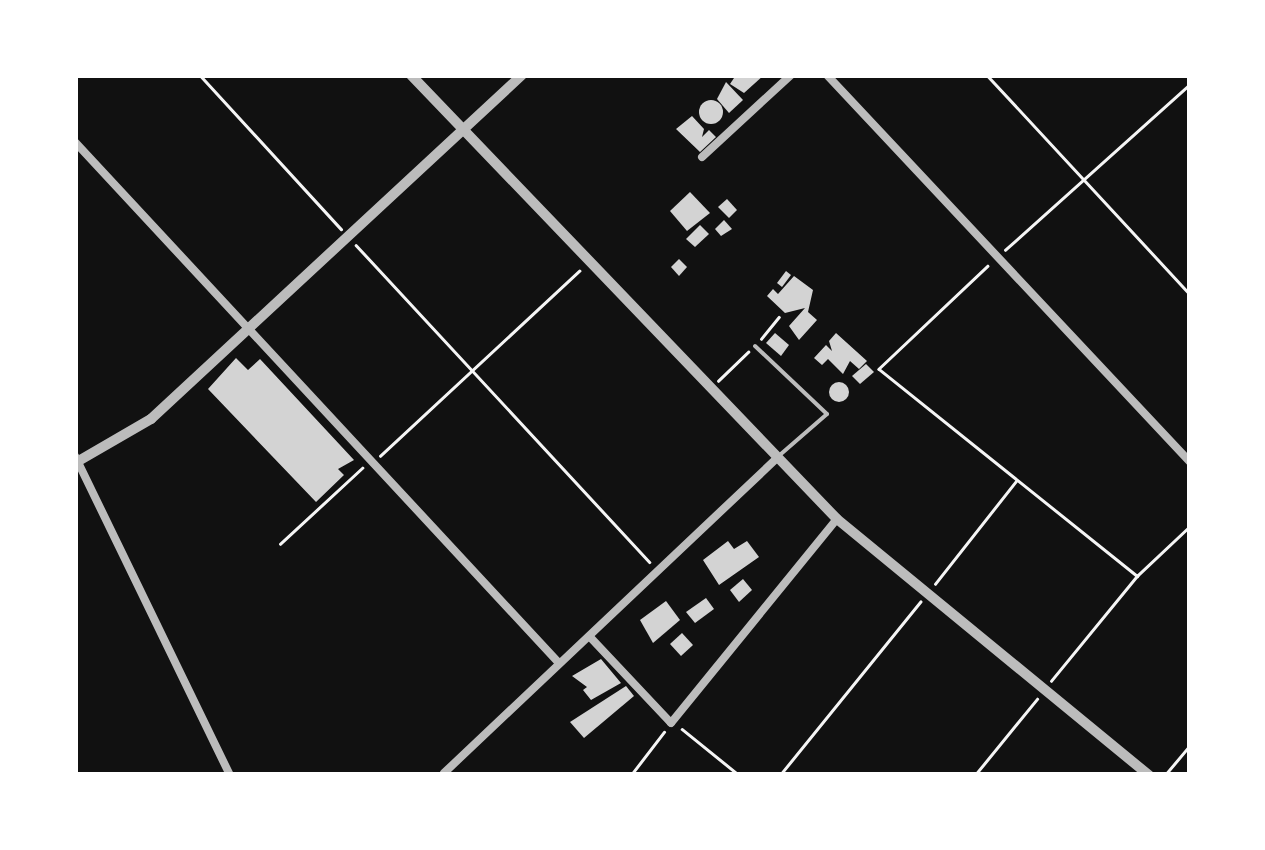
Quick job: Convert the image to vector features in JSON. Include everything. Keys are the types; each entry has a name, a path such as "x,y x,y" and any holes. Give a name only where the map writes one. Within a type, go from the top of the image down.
{"street":[{"path":"411,75 775,460 837,519 925,596 1149,775"},
{"path":"230,775 76,460 151,419 522,75"},
{"path":"702,156 791,75"},
{"path":"827,75 1190,462"},
{"path":"75,142 559,663"},
{"path":"444,773 775,460"},
{"path":"590,636 672,723 837,519"}],"lane":[{"path":"755,346 826,414 775,460"}],"path":[{"path":"200,75 657,570"},
{"path":"988,75 1190,294"},
{"path":"1138,576 879,370 998,256 1190,84"},
{"path":"280,544 588,263"},
{"path":"709,390 779,318"},
{"path":"780,775 1017,480"},
{"path":"975,775 1138,576 1190,526"},
{"path":"631,775 672,723 739,775"},
{"path":"1164,775 1190,744"}],"building":[{"path":"736,75 764,75 744,93 730,84"},
{"path":"726,82 743,100 729,113 717,99"},
{"path":"711,100 723,112 711,124 699,112"},
{"path":"692,116 704,129 702,137 709,130 716,137 700,152 676,129"},
{"path":"690,192 710,213 687,231 670,211"},
{"path":"727,199 737,210 729,218 718,207"},
{"path":"724,220 732,229 721,236 715,229"},
{"path":"700,225 709,234 695,247 686,239"},
{"path":"679,259 687,267 679,276 671,267"},
{"path":"786,271 791,275 782,287 777,283"},
{"path":"794,276 813,290 808,312 817,320 799,340 789,326 805,308 785,313 767,296 773,289 778,294"},
{"path":"775,333 789,345 781,356 766,343"},
{"path":"836,333 867,361 859,369 850,361 843,374 828,359 822,365 814,358 826,345 832,351 829,341"},
{"path":"236,358 248,370 260,359 354,460 338,469 344,475 316,502 208,389"},
{"path":"866,364 874,372 860,384 852,376"},
{"path":"839,382 849,392 839,402 829,392"},
{"path":"728,541 734,549 747,541 759,557 719,585 703,560"},
{"path":"743,579 752,590 739,602 730,590"},
{"path":"706,598 714,609 695,623 686,612"},
{"path":"666,601 680,620 653,643 640,620"},
{"path":"682,633 693,645 681,656 670,644"},
{"path":"601,659 621,683 591,700 583,690 587,687 572,676"},
{"path":"626,686 634,696 584,738 570,722"}]}
